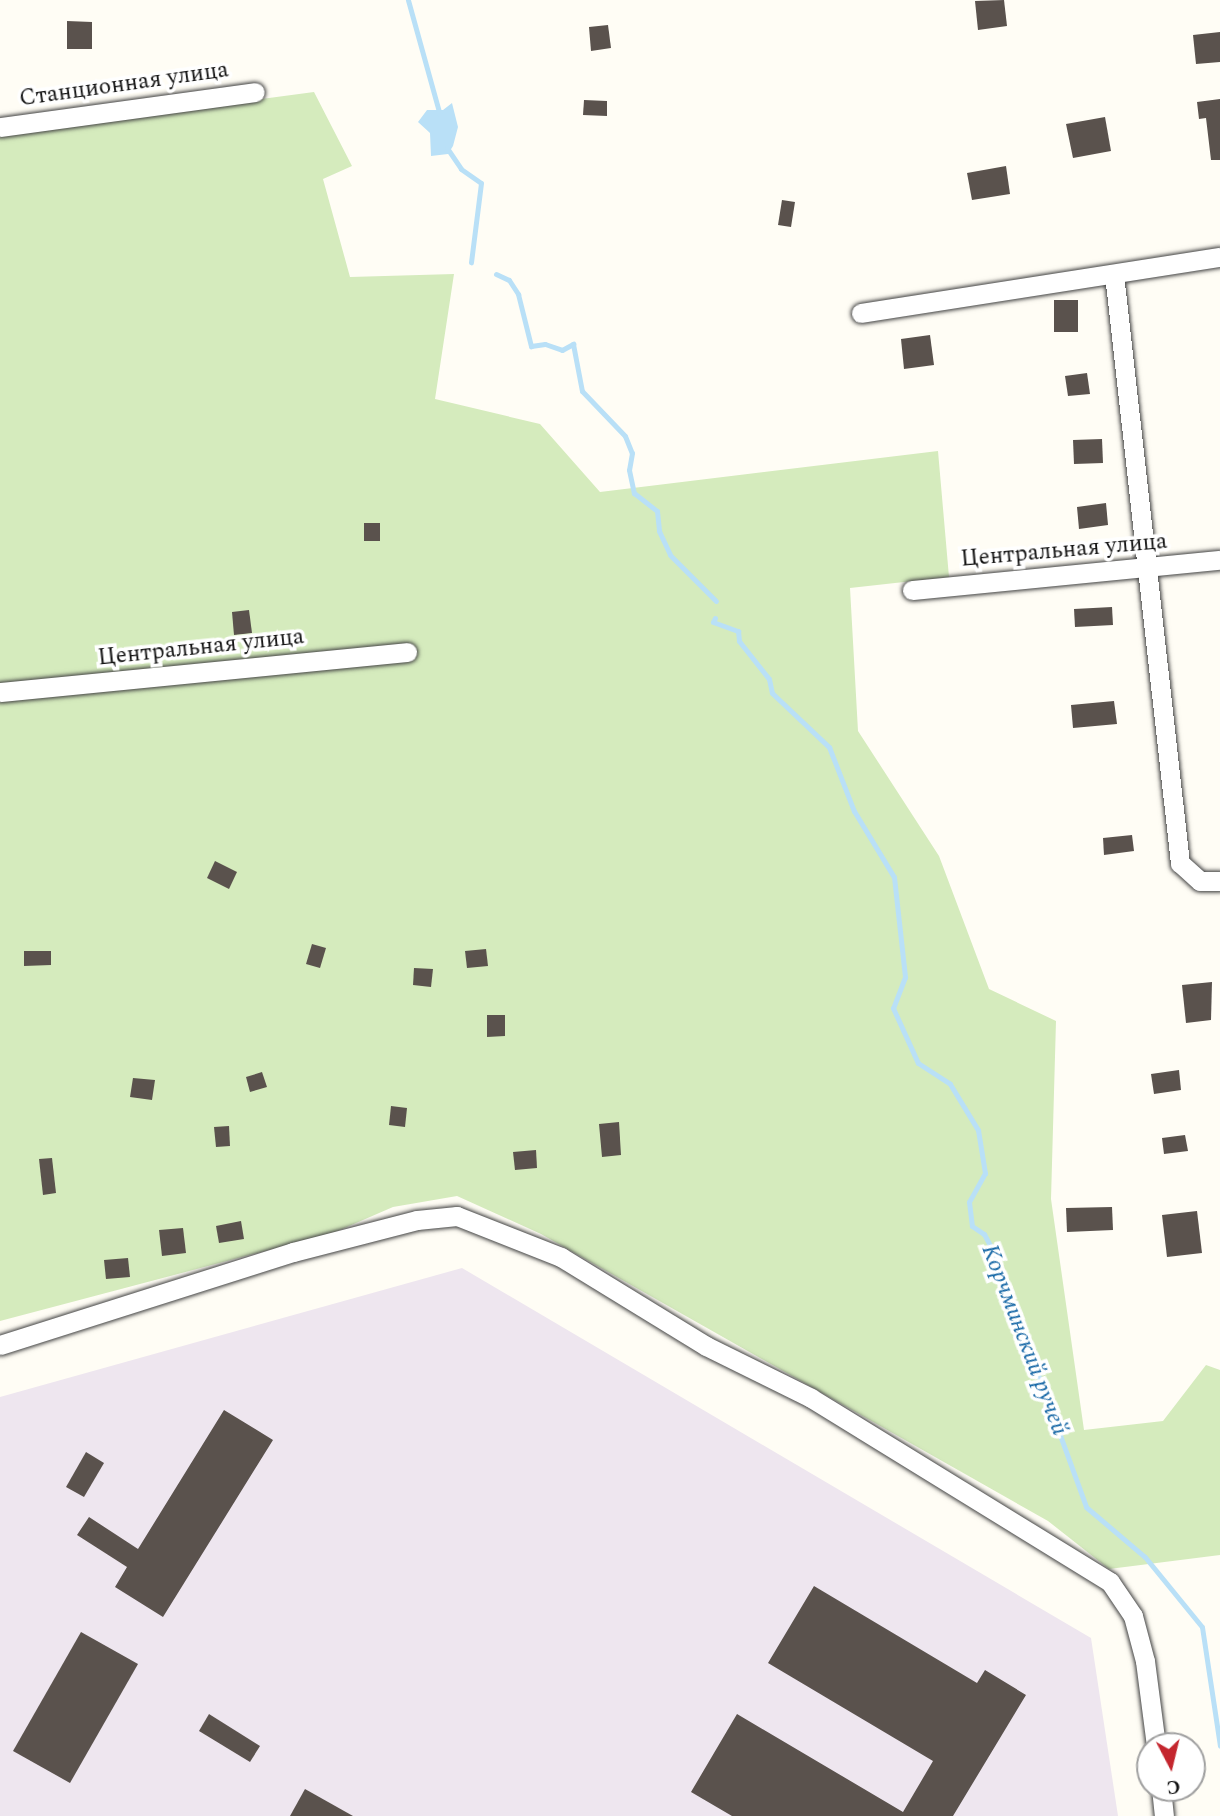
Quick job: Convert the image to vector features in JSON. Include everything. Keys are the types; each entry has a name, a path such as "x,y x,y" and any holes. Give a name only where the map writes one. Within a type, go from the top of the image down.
{"street":[{"name":"Станционная улица","path":"0,127 255,92"},
{"path":"861,313 1220,257"},
{"path":"1114,274 1180,863 1200,881 1220,881"},
{"name":"Центральная улица","path":"912,590 1220,560"},
{"name":"Центральная улица","path":"0,692 407,652"},
{"path":"0,1345 305,1249 416,1220 457,1216 561,1257 706,1346 811,1398 1110,1582 1133,1616 1145,1661 1154,1732"}],"shaded area":[{"path":"462,1268 1091,1638 1118,1816 0,1816 0,1397"}],"green space":[{"path":"314,92 352,166 323,179 350,277 454,274 435,399 540,424 600,492 938,451 949,577 850,588 858,731 939,856 989,989 1056,1021 1051,1199 1084,1430 1163,1421 1206,1365 1220,1370 1220,1555 1109,1569 1048,1521 541,1234 457,1196 393,1207 333,1233 0,1321 0,134"}],"water":[{"path":"452,103 458,127 453,146 448,154 431,156 430,133 418,122 427,110 443,110"}],"building":[{"path":"1004,0 1007,26 978,30 975,1"},
{"path":"67,21 92,22 92,49 67,49"},
{"path":"608,25 611,48 591,51 589,27"},
{"path":"1220,32 1220,62 1196,64 1193,35"},
{"path":"1220,99 1220,160 1211,160 1206,118 1199,119 1197,102"},
{"path":"584,100 607,101 607,116 583,115"},
{"path":"1105,117 1111,151 1073,158 1066,124"},
{"path":"1006,166 1010,194 972,200 967,173"},
{"path":"782,200 795,202 791,227 778,225"},
{"path":"1054,300 1078,300 1078,332 1054,332"},
{"path":"930,335 934,365 904,369 901,339"},
{"path":"1087,373 1090,394 1068,396 1065,376"},
{"path":"1102,439 1103,463 1074,464 1073,440"},
{"path":"1106,503 1108,525 1079,529 1077,507"},
{"path":"364,523 380,523 380,541 364,541"},
{"path":"1112,607 1113,625 1075,627 1074,609"},
{"path":"249,610 252,633 234,635 232,612"},
{"path":"1114,701 1117,724 1073,728 1071,705"},
{"path":"1132,835 1134,851 1104,855 1103,838"},
{"path":"215,861 237,872 229,889 207,878"},
{"path":"312,944 326,948 320,968 306,964"},
{"path":"486,949 488,966 467,968 465,951"},
{"path":"24,951 51,951 51,965 24,966"},
{"path":"414,968 433,969 431,987 413,985"},
{"path":"1212,982 1211,1020 1186,1023 1182,985"},
{"path":"487,1015 505,1015 505,1036 487,1037"},
{"path":"1179,1070 1181,1090 1154,1094 1151,1074"},
{"path":"262,1072 267,1087 250,1092 246,1077"},
{"path":"133,1078 155,1080 152,1100 130,1097"},
{"path":"391,1106 407,1108 405,1127 389,1125"},
{"path":"619,1122 621,1155 602,1157 599,1124"},
{"path":"229,1126 230,1146 216,1147 214,1127"},
{"path":"1185,1135 1188,1151 1164,1154 1162,1138"},
{"path":"536,1150 537,1168 515,1170 513,1152"},
{"path":"52,1158 56,1193 43,1195 39,1159"},
{"path":"1112,1207 1113,1230 1067,1232 1066,1208"},
{"path":"1197,1211 1202,1253 1167,1257 1162,1215"},
{"path":"241,1221 244,1239 219,1243 216,1226"},
{"path":"183,1228 186,1253 162,1256 159,1230"},
{"path":"128,1258 130,1277 106,1279 104,1260"},
{"path":"224,1410 273,1440 163,1617 115,1587 127,1567 77,1535 89,1517 138,1549"},
{"path":"86,1452 104,1463 84,1497 66,1487"},
{"path":"814,1586 977,1683 985,1670 1026,1695 953,1816 732,1816 691,1792 737,1714 903,1812 933,1761 768,1663"},
{"path":"81,1632 138,1664 70,1783 13,1751"},
{"path":"209,1714 260,1746 250,1762 199,1731"},
{"path":"305,1789 353,1816 290,1816"}],"waterway":[{"name":"Корчминский ручей","path":"408,0 440,115"},
{"name":"Корчминский ручей","path":"447,148 461,169 481,183 471,262"},
{"name":"Корчминский ручей","path":"496,274 509,280 518,294 531,346 545,344 562,350 573,344 582,391 625,436 632,453 629,470 634,493 657,511 659,531 670,555 716,601"},
{"name":"Корчминский ручей","path":"715,618 713,622 738,631 739,641 769,679 772,693 829,747 854,811 894,877 905,977 893,1008 918,1063 950,1084 978,1130 985,1173 969,1202 972,1226 984,1234 993,1251 1086,1507 1145,1557 1202,1627 1220,1746"}]}
